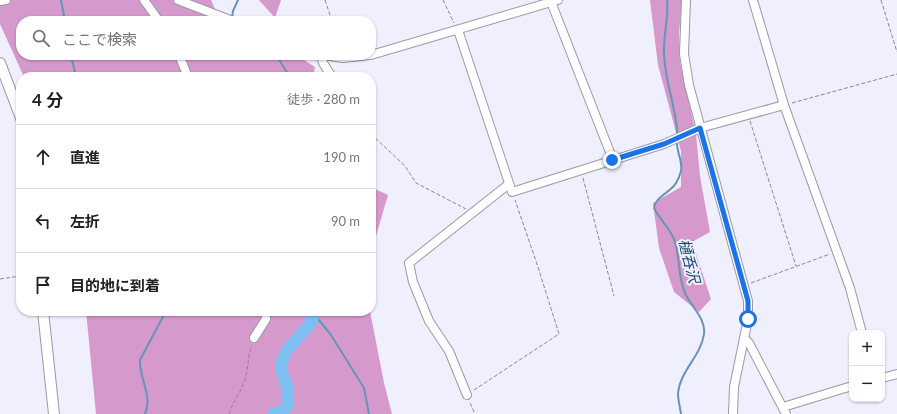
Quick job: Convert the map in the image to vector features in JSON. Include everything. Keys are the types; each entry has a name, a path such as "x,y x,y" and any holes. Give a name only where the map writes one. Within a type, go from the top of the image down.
{"main road":[{"path":"0,64 16,105"},
{"path":"43,316 54,414"}],"street":[{"path":"0,1 6,0"},
{"path":"144,0 155,16"},
{"path":"178,0 219,16"},
{"path":"686,0 684,43 686,71 700,128 744,286 749,311 734,387 733,414"},
{"path":"753,0 784,105 850,288 861,330"},
{"path":"376,54 554,1 612,160"},
{"path":"458,30 510,188"},
{"path":"182,60 186,72"},
{"path":"323,60 323,63 329,72"},
{"path":"467,395 449,351 429,322 413,282 409,263 473,212 510,188 581,170 664,144 700,128 784,105"},
{"path":"254,338 266,316"},
{"path":"744,338 749,343 785,411 849,387"},
{"path":"885,377 897,374"}],"path":[{"path":"325,0 330,16"},
{"path":"443,0 458,30"},
{"path":"881,0 897,52"},
{"path":"784,105 897,74"},
{"path":"748,115 796,266"},
{"path":"376,139 404,166 416,183 473,212"},
{"path":"581,170 614,296"},
{"path":"475,414 467,395 559,334 538,267 510,188"},
{"path":"744,286 836,252"},
{"path":"0,280 16,277"},
{"path":"229,414 231,406 245,381 250,350 254,338"}],"shaded area":[{"path":"0,0 211,0 218,16 16,16 16,59 0,24"},
{"path":"259,0 281,0 276,16 273,16"},
{"path":"650,0 682,0 679,33 680,62 696,134 700,176 710,232 692,242 711,299 699,312 674,292 659,248 653,203 681,187 681,151 658,65"},
{"path":"16,60 304,60 315,67 314,72 22,72"},
{"path":"376,189 388,195 376,236"},
{"path":"86,316 371,316 384,383 392,414 96,414"}],"waterway":[{"path":"61,0 64,16"},
{"path":"232,16 238,0"},
{"name":"樋呑沢","path":"667,0 664,55 677,136"},
{"path":"72,60 75,72"},
{"path":"279,60 287,72"},
{"name":"樋呑沢","path":"677,141 681,164 680,174 674,186 657,201 654,208 673,237 677,248 680,274 685,293 703,323 704,328 702,342 686,370 680,385 678,396 681,414"},
{"path":"145,414 147,407 147,394 141,374 140,360 163,316"},
{"path":"273,414 282,411 288,406 288,390 281,369 281,363 287,350 310,324 313,316"},
{"path":"316,316 331,335 364,388 369,414"}],"route":[{"path":"612,160 664,144 700,128 748,301 748,319"}]}
